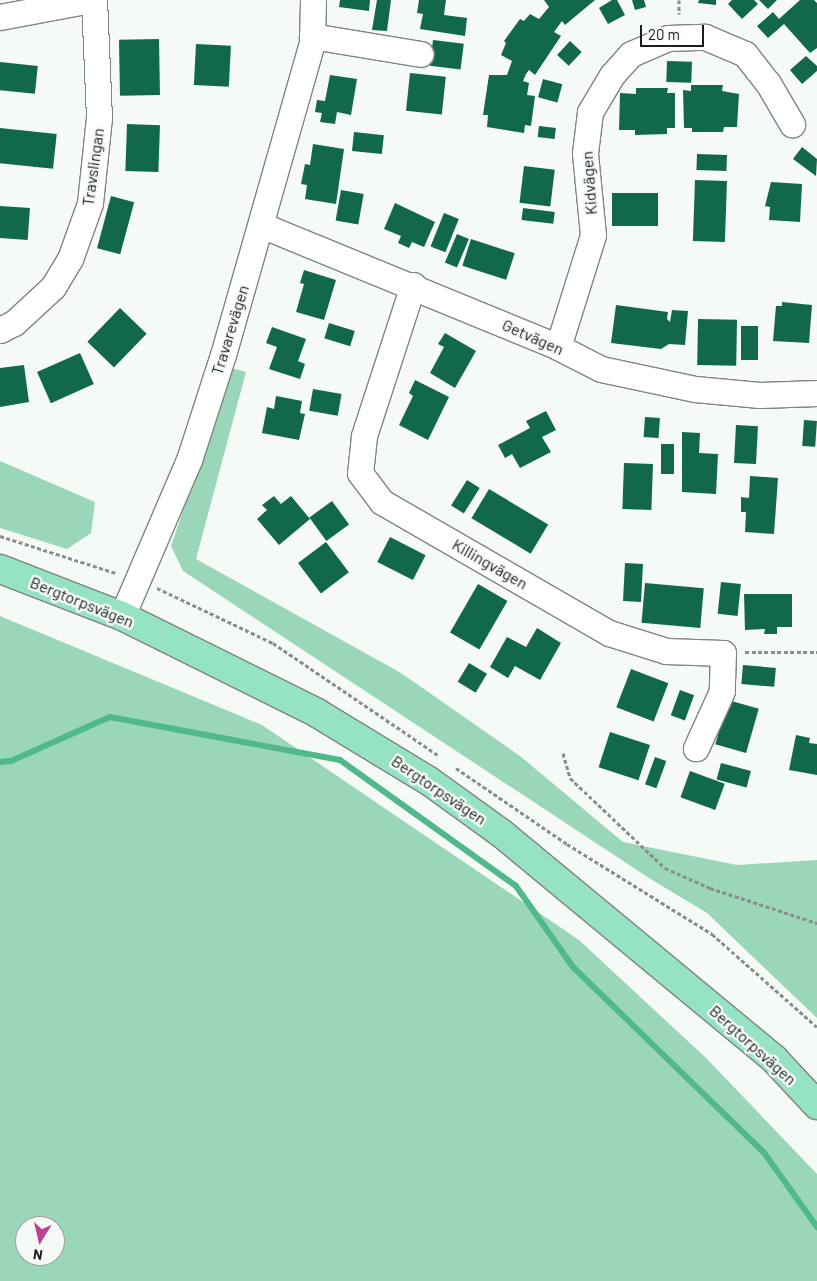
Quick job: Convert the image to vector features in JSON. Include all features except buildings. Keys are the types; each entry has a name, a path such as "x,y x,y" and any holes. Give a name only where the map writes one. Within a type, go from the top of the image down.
{"main road":[{"name":"Bergtorpsvägen","path":"0,569 122,616 317,713 429,781 501,833 774,1059 817,1105"}],"street":[{"path":"0,17 90,0"},
{"name":"Travslingan","path":"0,330 14,323 53,287 70,259 90,203 99,118 94,0"},
{"name":"Travarevägen","path":"122,616 189,460 261,225 312,36 308,0"},
{"path":"312,36 420,54"},
{"name":"Kidvägen","path":"558,347 593,234 585,152 590,112 612,75 631,54 668,38 705,37 745,54 768,82 792,124"},
{"name":"Getvägen","path":"261,225 413,285 558,347 601,369 695,389 760,395 817,393"},
{"name":"Killingvägen","path":"413,285 364,436 360,473 382,502 609,633 666,651 724,653"},
{"path":"696,748 722,691 724,653"}],"path":[{"path":"0,536 137,579"},
{"path":"724,653 817,652"},
{"path":"563,753 570,778 665,868 710,888 817,923"}],"green space":[{"path":"231,368 246,372 196,559 401,673 520,756 623,842 737,865 817,860 817,1018 707,913 649,878 183,571 171,546"},
{"path":"0,461 95,502 91,533 67,549 0,528"},
{"path":"0,616 262,725 579,940 706,1058 817,1174 817,1281 0,1281"}],"waterway":[{"path":"0,762 11,761 110,717 340,760 516,886 573,967 765,1154 817,1227"}]}
